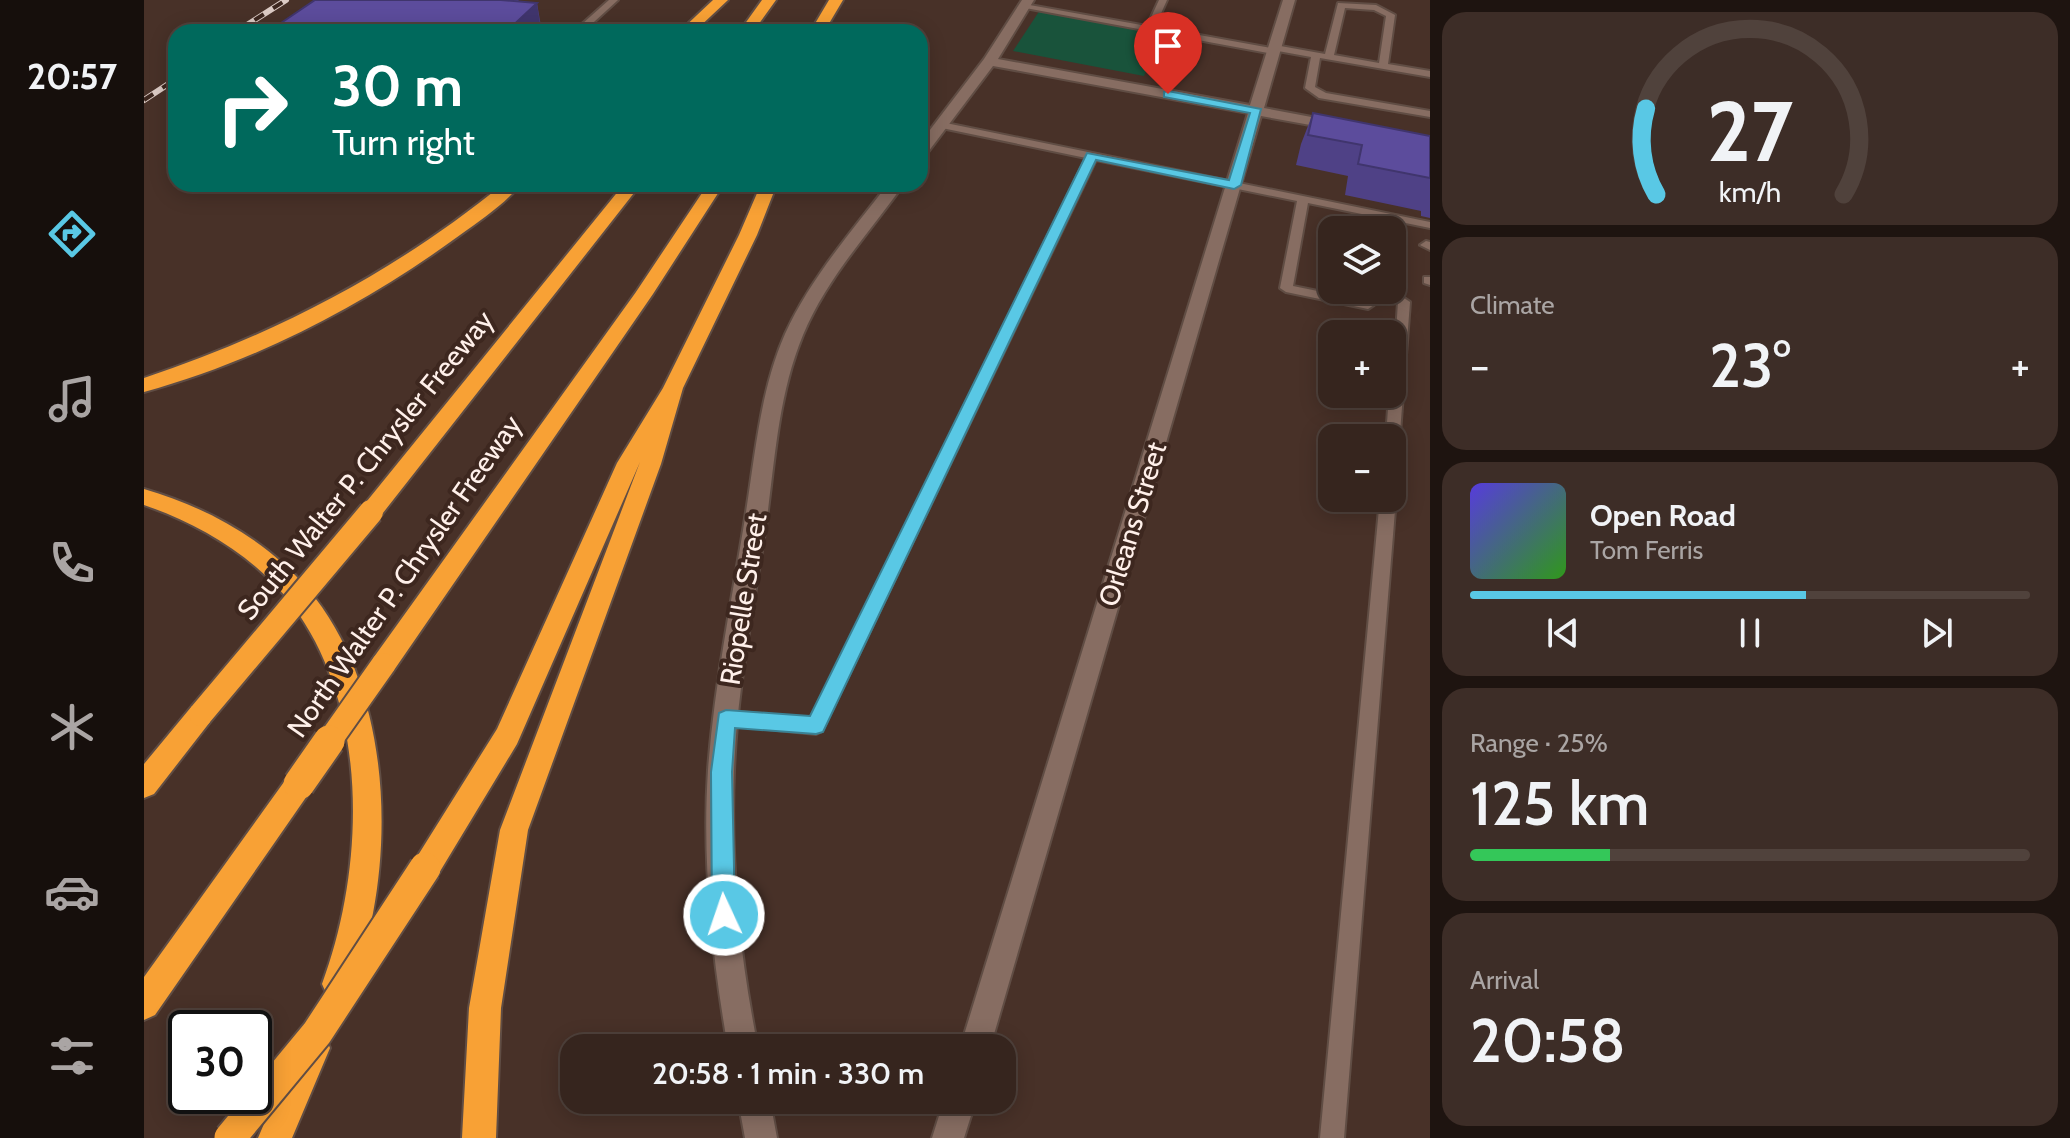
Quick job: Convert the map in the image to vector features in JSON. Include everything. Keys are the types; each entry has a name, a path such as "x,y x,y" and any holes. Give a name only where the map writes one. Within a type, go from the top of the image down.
{"highway":[{"path":"695,24 721,0"},
{"path":"752,24 769,0"},
{"path":"823,24 836,0"},
{"path":"144,385 250,346 325,312 435,248 503,192"},
{"name":"South Walter P. Chrysler Freeway","path":"144,785 371,512 627,192"},
{"name":"North Walter P. Chrysler Freeway","path":"144,1004 644,294 711,192"},
{"path":"230,1138 317,1033 507,736 628,463 673,388 766,192"},
{"path":"479,1138 485,1008 514,830 650,464 673,388"},
{"path":"144,497 205,521 253,553 301,598 331,646 353,711 365,781 367,865 354,935 325,1018 275,1138"}],"street":[{"name":"Orleans Street","path":"979,1034 1289,0"},
{"path":"928,142 990,61 1026,3"},
{"path":"990,61 1358,130"},
{"name":"Riopelle Street","path":"740,1034 724,915 721,800 726,719 769,431 793,337 822,283 890,192"},
{"path":"757,1114 761,1138"},
{"path":"948,1138 956,1114"}],"lane":[{"path":"587,24 614,0"},
{"path":"1150,29 1163,0"},
{"path":"1026,3 1150,29 1430,74"},
{"path":"1329,57 1341,5 1376,8 1391,15 1383,66"},
{"path":"1316,55 1310,88 1323,96 1430,114"},
{"path":"941,125 1430,225"},
{"path":"726,719 816,726 1092,156"},
{"path":"1303,199 1286,288 1318,295"},
{"path":"1394,424 1404,304"},
{"path":"1332,1138 1387,512"}],"green space":[{"path":"1040,10 1164,32 1144,76 1013,51"}],"building":[{"path":"315,0 501,0 537,3 515,24 279,24"},
{"path":"1313,113 1430,136 1430,178 1358,164 1362,145 1308,135"}],"railway":[{"path":"248,24 286,0"},
{"path":"144,100 168,84"}],"route":[{"path":"724,915 721,772 726,719 816,726 1092,156 1234,185 1257,111 1168,94"}]}
